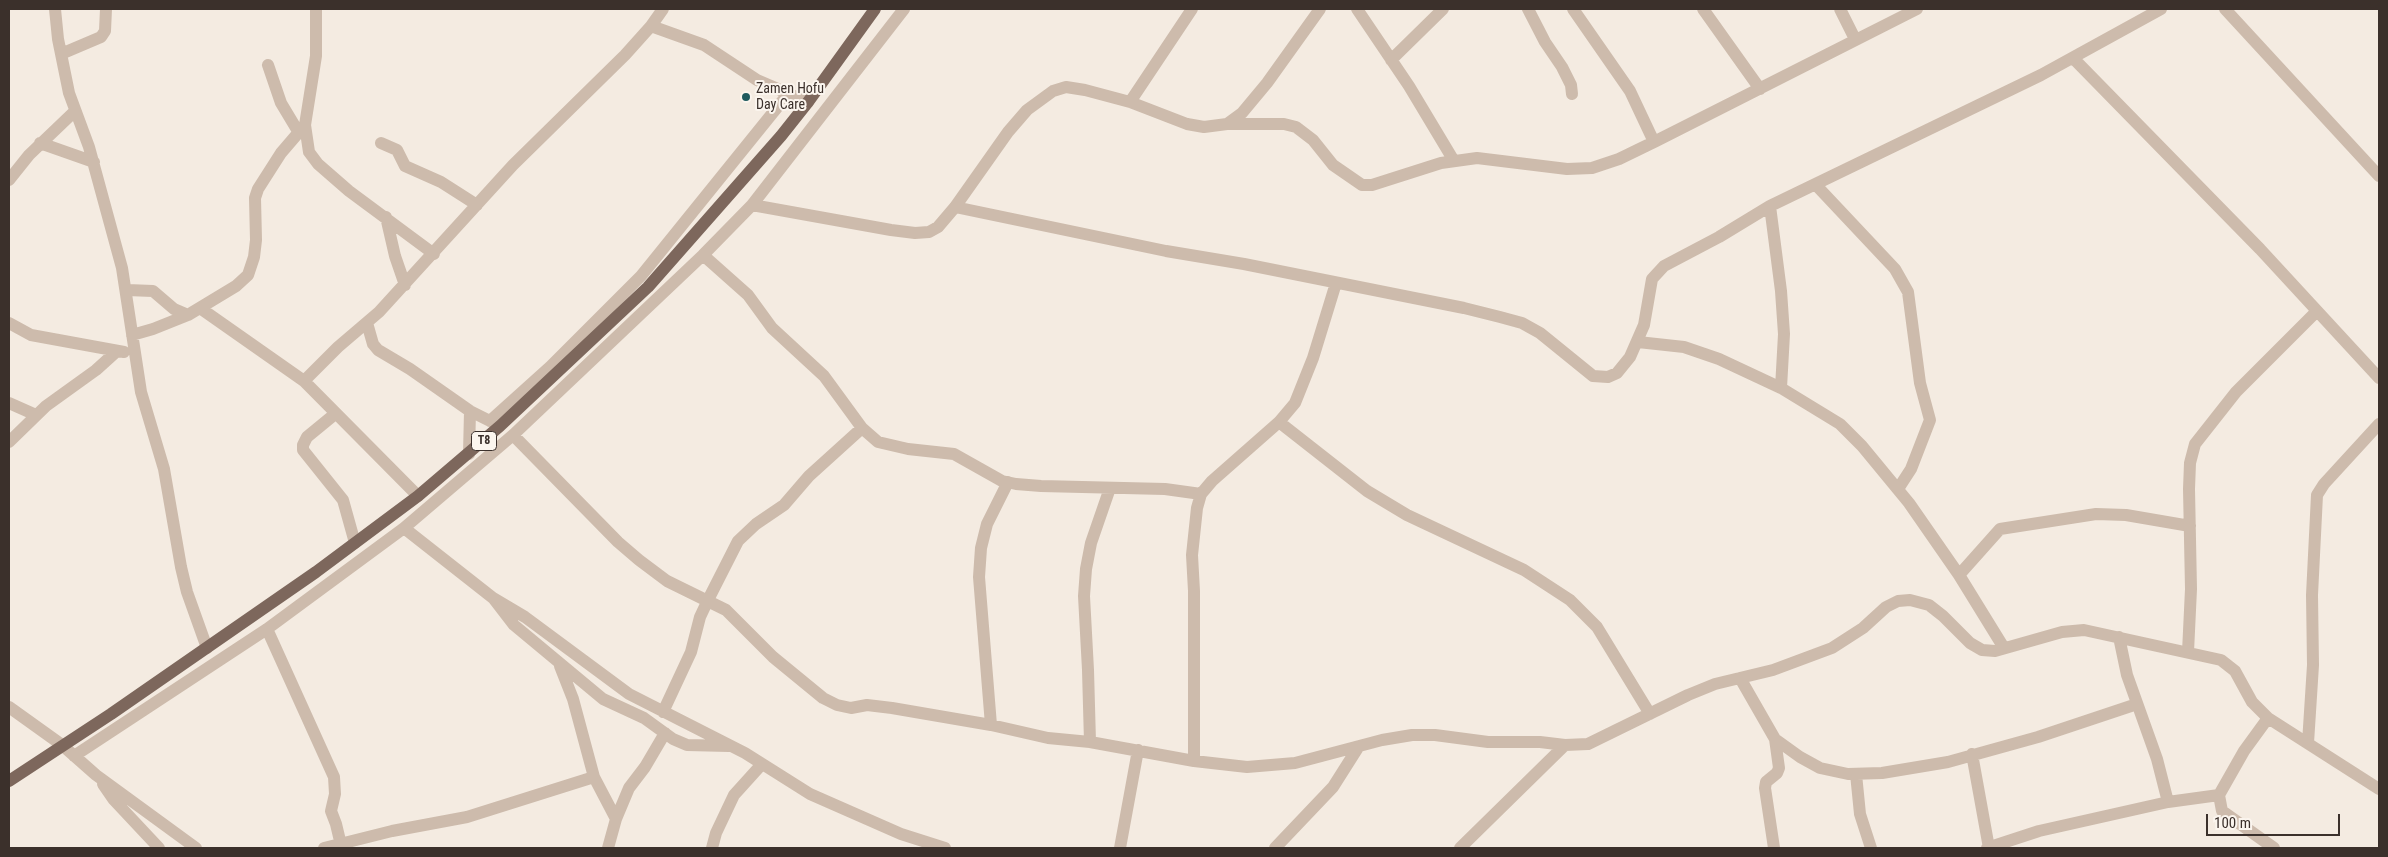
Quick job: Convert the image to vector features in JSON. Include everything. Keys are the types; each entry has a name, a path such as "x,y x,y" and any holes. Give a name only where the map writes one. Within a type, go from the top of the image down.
{"main road":[{"name":"T8","path":"9,781 207,648 356,543 469,454 495,423 648,287 808,102 875,9"}],"street":[{"path":"55,9 61,54 75,111 94,162 127,290 134,353 141,392 165,475 187,592 207,648"},
{"path":"61,54 101,37 105,32 106,9"},
{"path":"132,335 154,329 188,315 236,286 251,269 256,240 255,198 258,189 281,153 302,129 316,56 316,9"},
{"path":"304,381 405,285 513,165 625,55 652,26 663,9"},
{"path":"74,756 267,629 404,528 513,435 703,255 752,205 904,9"},
{"path":"1130,102 1192,9"},
{"path":"1227,124 1242,112 1267,83 1320,9"},
{"path":"1357,9 1392,60 1454,161"},
{"path":"1392,60 1443,9"},
{"path":"1528,9 1545,42 1562,67 1571,85 1572,94"},
{"path":"1573,9 1630,91 1654,142"},
{"path":"1703,9 1760,89"},
{"path":"1840,9 1854,39"},
{"path":"752,205 915,233 929,232 938,227 955,207 1008,132 1028,110 1052,91 1066,87 1130,102 1187,124 1204,126 1284,124 1296,128 1313,140 1333,165 1362,185 1372,185 1441,163 1478,158 1567,169 1592,168 1619,159 1654,142 1854,39 1917,9"},
{"path":"955,207 1166,251 1464,308 1522,323 1540,333 1593,376 1601,378 1617,373 1630,357 1644,325 1650,287 1656,273 1664,266 1770,206 1930,130 2073,58 2161,9"},
{"path":"2225,9 2379,176"},
{"path":"652,26 704,45 758,80 808,102"},
{"path":"2073,58 2260,249 2379,378"},
{"path":"268,65 281,103 302,129 309,152 318,164 349,191 434,254"},
{"path":"367,323 373,344 378,350 410,369 470,411 495,423 642,276 788,94"},
{"path":"9,180 40,143 75,111"},
{"path":"40,143 94,162"},
{"path":"381,143 397,150 405,166 452,188 477,205"},
{"path":"1815,184 1895,269 1908,292 1920,383 1930,420 1911,469 1898,489"},
{"path":"1770,206 1781,291 1784,334 1781,388"},
{"path":"386,217 394,256 405,285"},
{"path":"703,255 748,295 772,328 824,376 870,437 888,446 954,454 1008,482 1041,486 1165,489 1201,494"},
{"path":"1194,761 1194,591 1192,555 1196,516 1201,494 1234,461 1279,422 1295,403 1302,389 1336,283"},
{"path":"127,290 153,291 174,309 188,315"},
{"path":"200,308 304,381 418,496"},
{"path":"2188,652 2191,589 2190,463 2194,444 2236,392 2317,311"},
{"path":"9,323 31,334 134,353"},
{"path":"348,339 373,344"},
{"path":"1638,342 1684,347 1719,359 1781,388 1840,424 1862,446 1898,489 1960,575 2004,648"},
{"path":"9,442 29,425 36,415 96,370 117,351"},
{"path":"9,403 36,415"},
{"path":"469,454 470,411"},
{"path":"335,414 307,437 303,450 343,500 356,543"},
{"path":"1279,422 1367,491 1407,515 1524,570 1570,600 1597,627 1650,714"},
{"path":"2308,743 2313,666 2312,595 2317,495 2324,484 2379,424"},
{"path":"663,712 691,652 700,617 730,556 746,532 784,505 810,476 862,428"},
{"path":"513,435 618,542 639,560 667,581 726,610 773,657 823,698 837,705 851,708 867,705 892,708 991,725 1048,738 1090,742 1194,761 1247,767 1302,762 1359,746 1412,735 1565,745 1588,744 1688,695 1715,684 1773,670 1832,648 1863,628 1886,607 1898,601 1910,600 1929,605 1970,643 1982,650 1995,651 2062,632 2084,630 2188,652 2228,663 2235,671 2252,702 2268,718 2379,789"},
{"path":"991,725 979,577 981,548 987,524 1008,482"},
{"path":"1090,742 1084,596 1086,569 1091,543 1110,488"},
{"path":"1960,575 2000,529 2096,514 2126,515 2190,526"},
{"path":"404,528 493,598 525,617 629,694 732,746 810,794 841,810 945,848"},
{"path":"493,598 514,625 603,699 644,718 665,733 687,745 732,746"},
{"path":"267,629 334,778 335,794 330,811 336,824 341,845"},
{"path":"2119,637 2123,662 2157,759 2168,802"},
{"path":"560,664 573,699 594,776 616,820"},
{"path":"1740,678 1775,739 1779,768 1777,773 1766,782 1765,788 1774,848"},
{"path":"1775,739 1800,757 1820,768 1848,774 1882,773 1948,762 2038,737 2137,704"},
{"path":"10,708 62,745 96,775 196,848"},
{"path":"2268,718 2244,751 2219,795 2222,811 2274,848"},
{"path":"608,848 616,820 629,788 646,767 665,733"},
{"path":"1460,848 1565,745"},
{"path":"1276,848 1332,787 1359,746"},
{"path":"1120,848 1138,750"},
{"path":"1972,754 1988,848 2039,831 2168,802 2219,795"},
{"path":"712,848 716,833 734,795 762,764"},
{"path":"1856,774 1860,814 1872,848"},
{"path":"96,775 114,800 159,848"},
{"path":"324,848 392,831 467,817 594,776"}],"place":[{"name":"Zamen Hofu Day Care","path":"746,97"}]}
